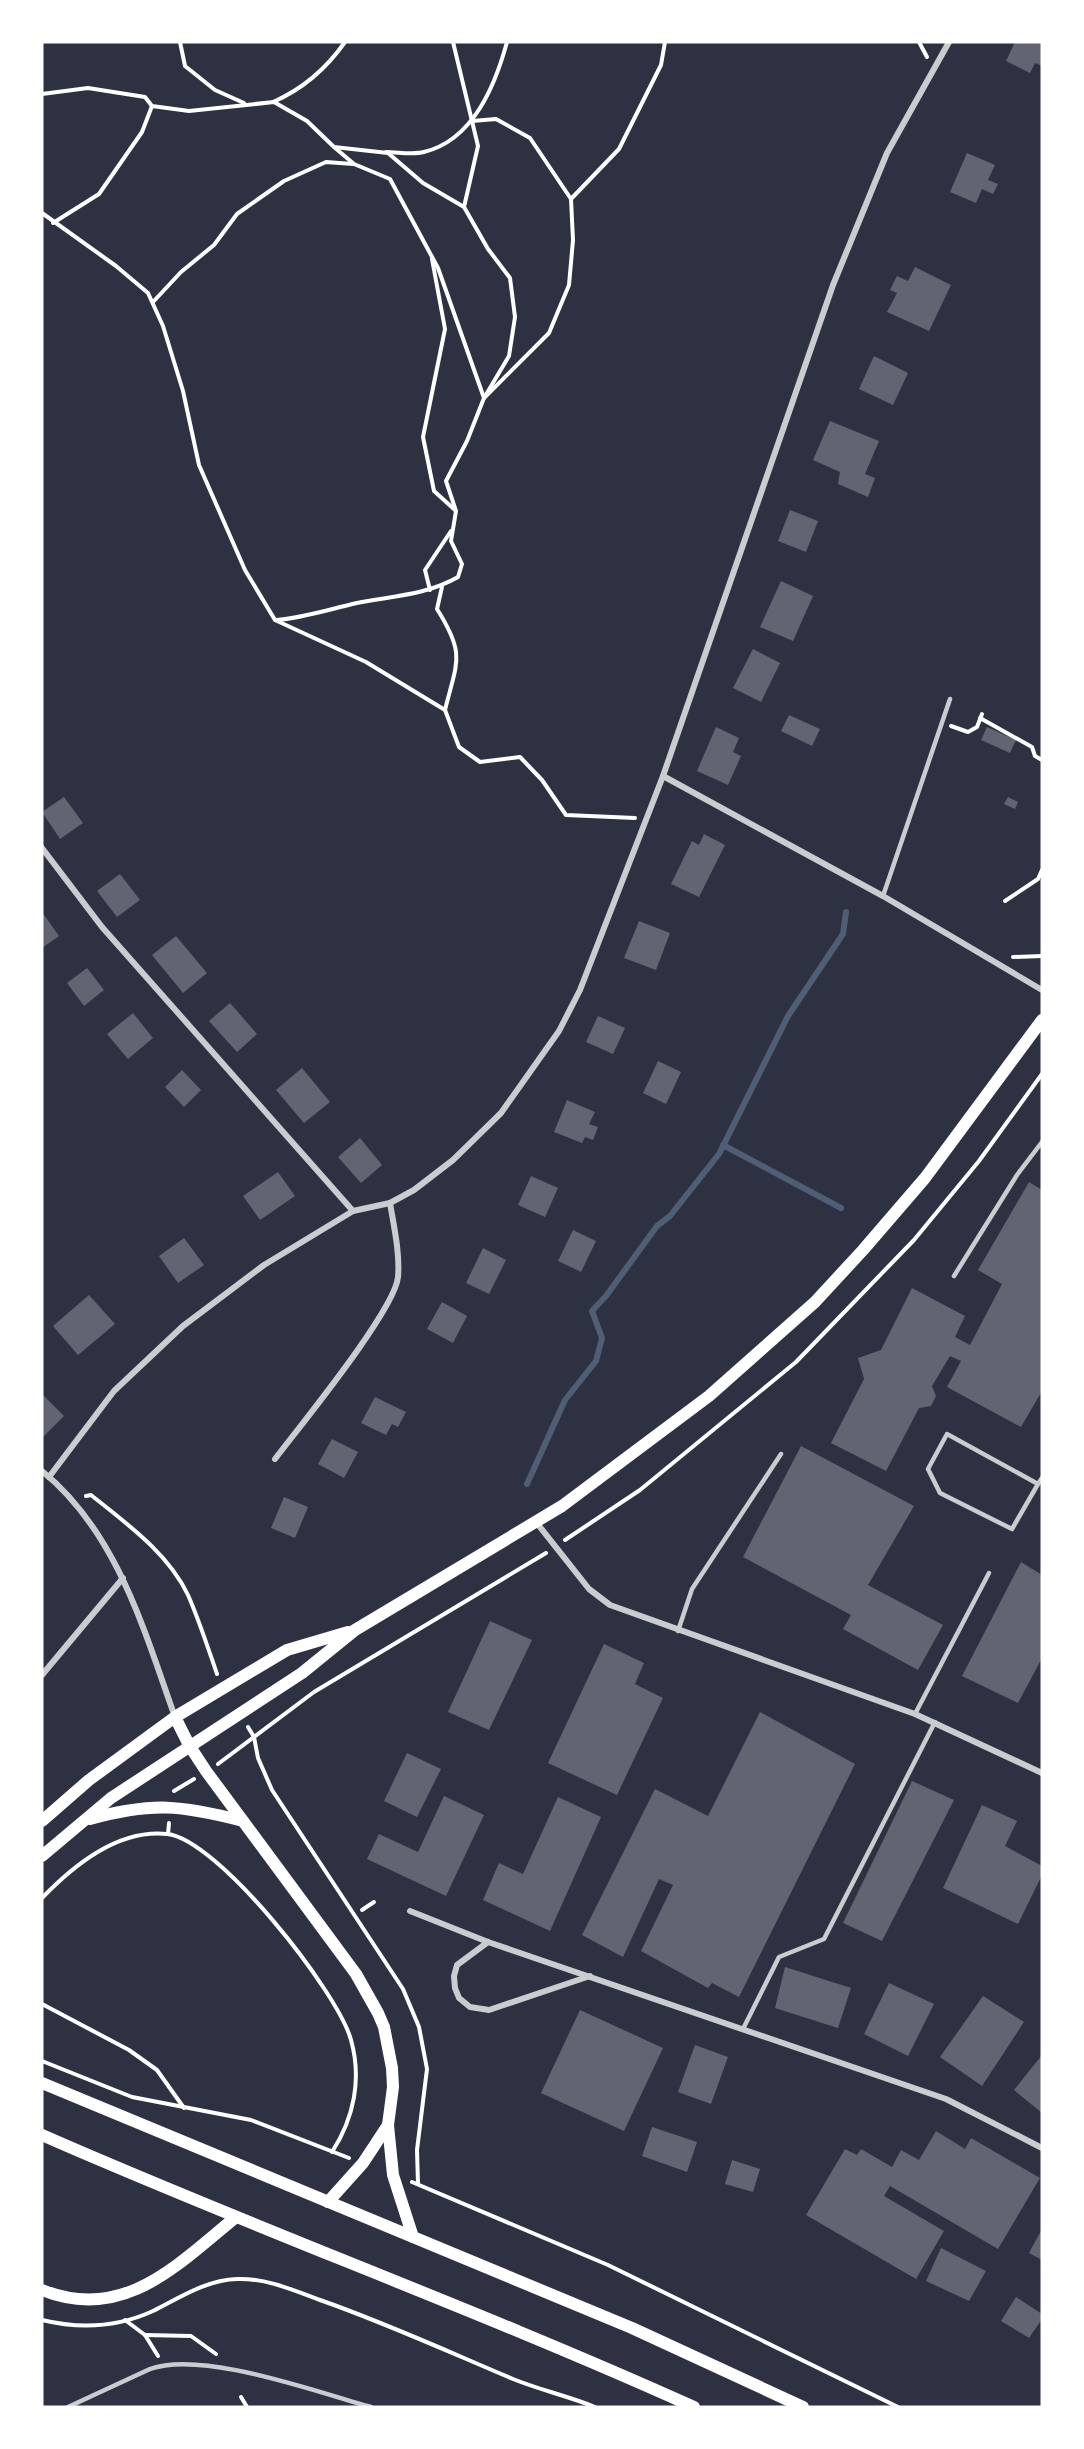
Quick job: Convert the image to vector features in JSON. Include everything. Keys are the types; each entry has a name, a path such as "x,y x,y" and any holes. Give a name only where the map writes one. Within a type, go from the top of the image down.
{"main road":[{"path":"42,1856 83,1821 189,1745 302,1673 355,1630 536,1522 623,1462 709,1396 815,1302 925,1178 1042,1020"},
{"path":"42,1821 88,1780 176,1717 288,1650 355,1630"},
{"path":"176,1717 189,1745 356,1974 378,2013 384,2027 392,2068 393,2087 388,2125 393,2175 413,2237"},
{"path":"83,1821 122,1810 170,1806 194,1808 243,1821"},
{"path":"42,2083 632,2328 803,2407"},
{"path":"328,2202 363,2163 388,2125"},
{"path":"42,2135 236,2217 499,2322 694,2407"},
{"path":"42,2290 82,2299 108,2299 134,2291 160,2278 236,2217"}],"street":[{"path":"49,1477 114,1391 183,1326 264,1265 353,1211 390,1203 422,1184 481,1136 537,1065 560,1031 580,990 648,819 833,285 887,153 949,42"},
{"path":"663,776 883,896 1042,990"},
{"path":"42,848 102,927 353,1211"},
{"path":"275,1459 373,1327 390,1300 398,1278 390,1203"},
{"path":"42,1472 69,1496 109,1550 123,1578 176,1717"},
{"path":"536,1522 596,1595 610,1605 915,1714 1042,1773"},
{"path":"42,1675 123,1578"},
{"path":"411,1911 488,1942 946,2099 1042,2148"},
{"path":"488,1942 458,1965 454,1976 454,1988 459,1998 470,2007 489,2010 591,1976"}],"lane":[{"path":"883,896 950,699"},
{"path":"954,1276 1017,1175 1042,1142"},
{"path":"1038,1484 947,1434 928,1469 940,1493 1012,1529 1042,1478"},
{"path":"678,1631 692,1589 782,1454"},
{"path":"915,1714 989,1573"},
{"path":"743,2029 778,1957 824,1939 935,1722"},
{"path":"68,2407 163,2364 180,2363 227,2370 371,2407"}],"path":[{"path":"180,42 185,66 215,90 243,104 274,102 307,121 354,164 390,179 431,255 484,398"},
{"path":"42,94 88,88 145,97 152,106 189,111 274,102 308,83 335,57 345,42"},
{"path":"453,42 478,146 464,207"},
{"path":"380,152 423,152 453,141 472,121 498,75 507,42"},
{"path":"571,199 619,149 662,65 665,42"},
{"path":"919,42 925,52"},
{"path":"54,223 99,194 142,132 152,106"},
{"path":"472,121 496,119 530,138 571,199 573,240 569,285 549,333 484,398"},
{"path":"275,620 297,619 338,607 430,590 441,587 458,577 462,564 451,541 456,511 446,481 467,441 484,398 509,356 515,317 510,278 488,249 464,207 423,183 388,153 334,147"},
{"path":"152,302 181,272 214,245 237,214 284,181 326,162 354,164"},
{"path":"42,213 116,266 148,293 163,326 183,390 199,465 245,570 275,620 366,662 445,710"},
{"path":"431,255 445,329 423,437 434,491 456,511"},
{"path":"430,590 425,570 454,528"},
{"path":"441,587 437,609 452,633 458,663 445,710 459,747 480,762 520,757 542,780 566,815 648,819"},
{"path":"942,723 968,732 977,727 981,716 1032,747 1035,756 1042,760"},
{"path":"1005,901 1038,879 1042,870"},
{"path":"69,1496 91,1496 133,1529 170,1567 187,1595 219,1677"},
{"path":"238,1750 254,1737"},
{"path":"170,1794 188,1783"},
{"path":"42,1898 63,1876 91,1855 120,1841 142,1837 168,1834 201,1850 225,1869 278,1927 327,1994 350,2038 354,2058 354,2102 348,2123 332,2152"},
{"path":"362,1910 374,1902"},
{"path":"42,2004 129,2050 157,2070 184,2108"},
{"path":"42,2061 132,2097 251,2120 363,2163"},
{"path":"393,2175 608,2265 898,2407"},
{"path":"42,2319 76,2326 102,2325 152,2311 201,2287 227,2280 274,2283 417,2337 517,2380 595,2407"},
{"path":"125,2320 145,2335 163,2364"},
{"path":"145,2335 191,2336 212,2349 227,2370"},
{"path":"241,2397 247,2407"}],"building":[{"path":"1015,42 1042,42 1042,66 1035,63 1030,73 1006,61"},
{"path":"967,153 995,165 988,180 998,184 993,194 982,189 976,203 950,192"},
{"path":"915,267 951,285 929,331 887,312 897,293 890,290 897,276 908,281"},
{"path":"874,356 908,373 893,405 859,389"},
{"path":"830,421 879,441 865,474 875,478 868,497 838,484 840,472 813,460"},
{"path":"790,510 818,521 806,552 778,541"},
{"path":"781,581 813,596 793,641 760,627"},
{"path":"753,649 780,663 761,702 733,688"},
{"path":"789,715 820,729 812,746 781,731"},
{"path":"716,727 739,738 733,752 741,756 728,785 697,771"},
{"path":"987,727 1016,740 1010,753 981,740"},
{"path":"64,797 83,823 60,839 42,812"},
{"path":"1008,797 1018,802 1015,809 1004,804"},
{"path":"704,834 725,845 699,897 671,884 692,841 699,845"},
{"path":"120,874 140,900 117,917 97,891"},
{"path":"42,912 59,936 42,948"},
{"path":"639,921 670,933 656,970 624,958"},
{"path":"176,936 207,973 183,993 152,955"},
{"path":"87,968 104,990 84,1006 67,983"},
{"path":"230,1003 257,1034 237,1052 209,1021"},
{"path":"133,1013 153,1038 128,1059 107,1034"},
{"path":"598,1016 625,1028 613,1054 586,1042"},
{"path":"658,1061 681,1072 666,1104 643,1093"},
{"path":"302,1068 330,1102 304,1123 276,1090"},
{"path":"182,1070 201,1090 184,1107 165,1087"},
{"path":"567,1100 595,1112 589,1124 598,1127 593,1140 585,1137 582,1143 554,1132"},
{"path":"360,1138 382,1165 361,1183 338,1157"},
{"path":"278,1172 295,1196 260,1220 243,1196"},
{"path":"531,1176 558,1188 545,1217 518,1205"},
{"path":"1029,1182 1042,1190 1042,1391 1021,1427 947,1387 961,1361 950,1356 932,1386 936,1396 931,1406 919,1408 886,1471 831,1443 864,1379 858,1358 881,1350 912,1288 965,1316 955,1337 970,1345 1002,1284 978,1270"},
{"path":"573,1230 596,1241 581,1272 558,1261"},
{"path":"184,1238 204,1265 178,1283 159,1256"},
{"path":"483,1248 506,1260 489,1294 466,1283"},
{"path":"89,1295 115,1324 78,1355 53,1326"},
{"path":"442,1302 467,1316 453,1343 427,1329"},
{"path":"42,1394 64,1416 42,1438"},
{"path":"375,1397 406,1412 398,1427 392,1424 386,1435 361,1423"},
{"path":"332,1439 358,1452 344,1478 318,1464"},
{"path":"801,1446 914,1506 868,1585 943,1625 918,1670 843,1629 851,1615 743,1557"},
{"path":"284,1497 308,1507 295,1538 271,1528"},
{"path":"1021,1562 1042,1575 1042,1658 1018,1703 962,1676"},
{"path":"490,1621 532,1640 489,1730 448,1712"},
{"path":"604,1644 644,1663 635,1684 663,1698 617,1795 548,1763"},
{"path":"760,1712 855,1764 739,1997 712,1983 708,1988 641,1951 673,1885 659,1879 623,1957 582,1935 655,1789 708,1816"},
{"path":"407,1753 441,1769 417,1817 384,1801"},
{"path":"912,1781 954,1800 882,1941 843,1923"},
{"path":"444,1796 484,1815 446,1896 367,1859 379,1834 418,1852"},
{"path":"558,1797 601,1817 550,1931 483,1900 499,1863 523,1874"},
{"path":"982,1805 1017,1821 1005,1846 1042,1866 1042,1875 1018,1924 943,1888"},
{"path":"785,1967 851,1988 838,2028 775,2008"},
{"path":"889,1983 934,2004 908,2056 864,2034"},
{"path":"983,1996 1024,2022 982,2086 940,2057"},
{"path":"580,2010 663,2048 624,2131 541,2093"},
{"path":"695,2045 728,2057 711,2104 678,2092"},
{"path":"1042,2055 1042,2113 1014,2090"},
{"path":"652,2127 697,2142 687,2172 642,2156"},
{"path":"936,2131 965,2149 971,2138 1040,2178 998,2249 890,2186 884,2196 944,2231 916,2279 806,2215 845,2149 857,2155 861,2149 892,2167 901,2150 919,2160"},
{"path":"732,2160 760,2169 753,2192 725,2184"},
{"path":"1042,2229 1042,2260 1029,2253"},
{"path":"941,2248 986,2271 969,2301 926,2281"},
{"path":"1016,2297 1042,2314 1042,2319 1029,2338 1001,2321"}],"waterway":[{"path":"527,1484 565,1400 596,1361 602,1338 592,1311 606,1296 657,1226 670,1216 719,1154 788,1016 843,934 846,912"},
{"path":"723,1145 841,1208"}]}
